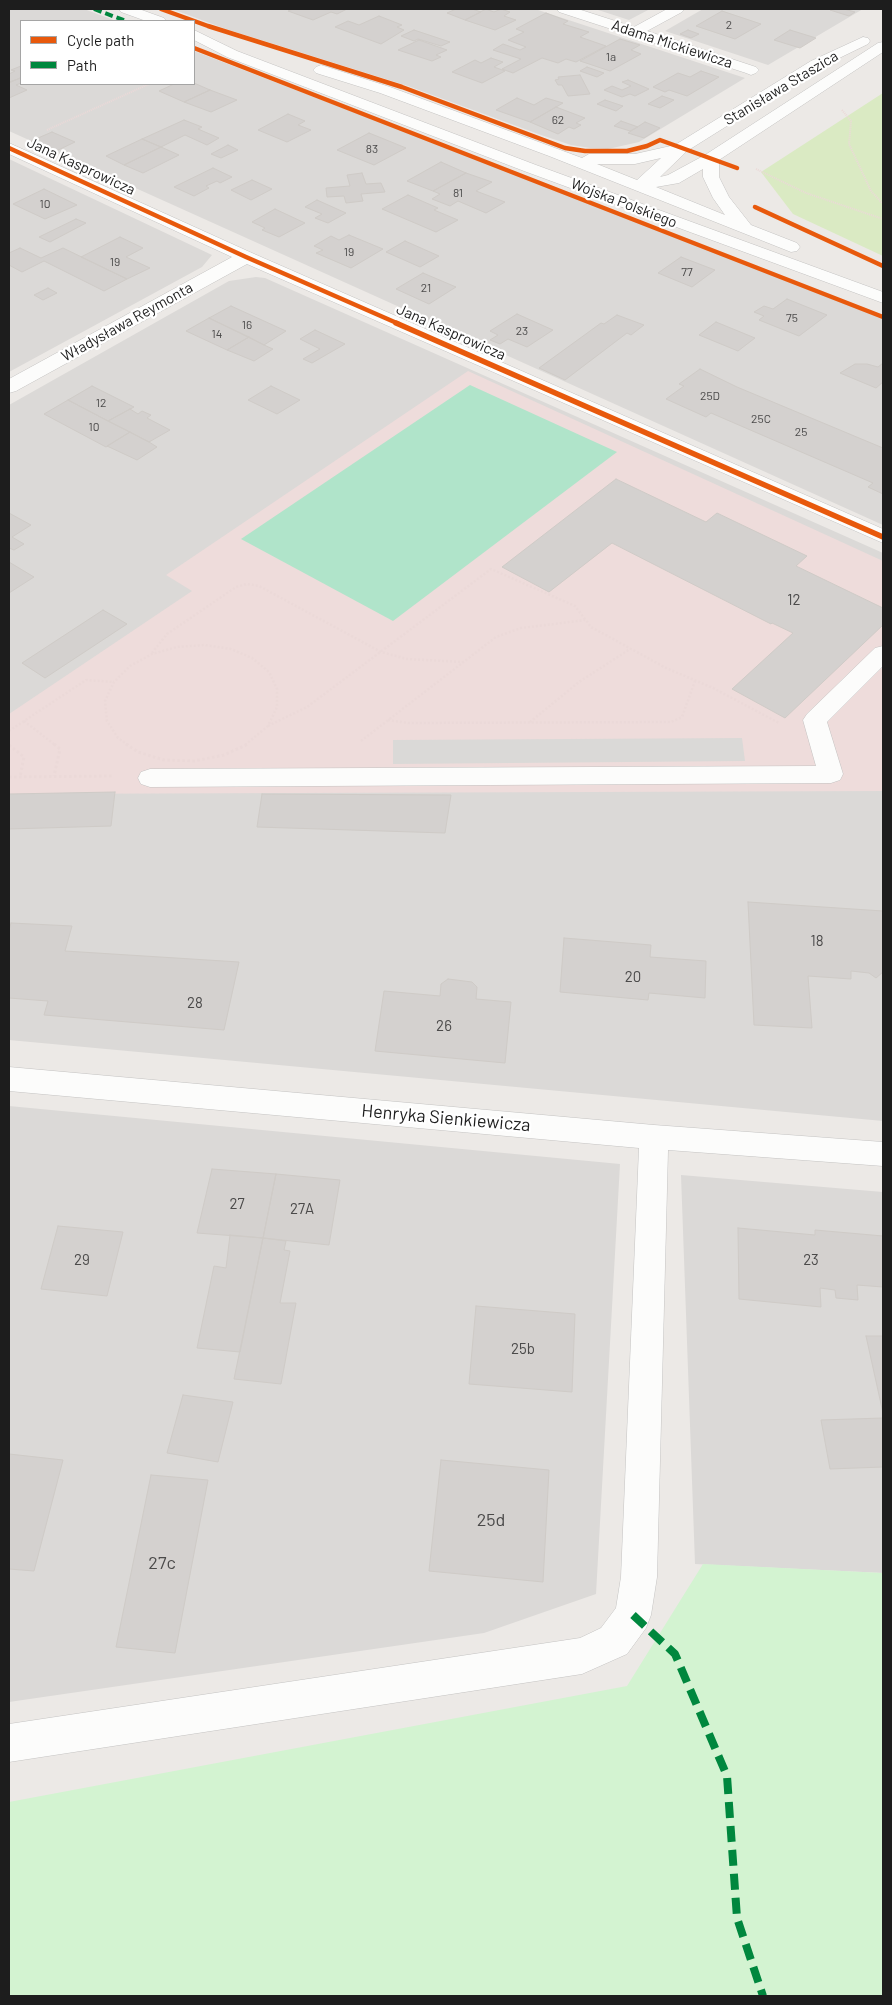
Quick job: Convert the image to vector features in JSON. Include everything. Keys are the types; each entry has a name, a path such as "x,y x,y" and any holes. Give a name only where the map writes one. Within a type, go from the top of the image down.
{"street":[{"path":"126,9 156,20"},
{"name":"Adama Mickiewicza","path":"564,9 750,70"},
{"path":"635,32 677,9"},
{"name":"Stanisława Staszica","path":"681,148 816,64 863,41 883,34"},
{"name":"Wojska Polskiego","path":"196,36 264,53 385,90 555,153 744,227 883,287"},
{"name":"Wojska Polskiego","path":"196,36 232,54 561,180 883,298"},
{"name":"Stanisława Staszica","path":"640,186 673,178 711,158 883,46"},
{"name":"Jana Kasprowicza","path":"9,148 246,256 883,537"},
{"path":"555,153 595,160 616,160 635,159 681,148"},
{"path":"561,180 640,186 681,148"},
{"path":"711,158 711,177 721,198 744,227"},
{"path":"640,186 643,196 665,219"},
{"name":"Władysława Reymonta","path":"9,386 246,256"},
{"path":"150,778 831,774 815,720 883,653"},
{"name":"Henryka Sienkiewicza","path":"9,1079 654,1137 883,1154"},
{"path":"9,1743 582,1656 614,1641 633,1615 639,1577 654,1137"}],"path":[{"path":"840,108 846,112 851,121 849,144 870,191 883,204"},
{"path":"753,167 806,193 883,219"},
{"path":"268,726 277,708 277,689 269,672 252,658 231,649 204,645 178,647 152,654 130,666 114,682 105,701 107,721 118,738 145,754 164,760 194,761 224,755 250,743 268,726 307,707 491,569 575,606 591,627 666,668 696,680 787,727 815,720"},
{"path":"152,654 167,634 236,586 247,584 258,586 381,652 407,659 463,662"},
{"path":"358,743 496,637 506,632 585,620"},
{"path":"530,722 579,682 630,649"},
{"path":"9,731 86,680 114,682"},
{"path":"388,720 408,723 670,722 682,717 696,680"},
{"path":"24,721 60,749 54,776"},
{"path":"9,745 24,757 20,777"},
{"path":"138,758 145,754"},
{"path":"9,777 118,776"}],"shaded area":[{"path":"9,9 84,9 113,20 20,20 20,85 195,85 195,51 883,315 883,525 9,131"},
{"path":"172,9 535,9 745,78 639,142 608,149 590,148 571,145 408,86 226,29"},
{"path":"595,9 650,9 629,20"},
{"path":"703,9 863,9 768,65 665,31"},
{"path":"9,159 212,255 202,267 9,372"},
{"path":"256,277 265,278 883,553 883,1121 9,1040 9,405 229,281"},
{"path":"468,371 883,561 883,791 9,794 9,714 192,591 166,575"},
{"path":"742,738 745,761 393,764 393,740"},
{"path":"9,1106 620,1164 596,1594 484,1633 9,1702"},
{"path":"681,1175 883,1192 883,1573 695,1564"}],"green space":[{"path":"883,93 883,256 793,214 761,172"},
{"path":"470,385 617,452 393,621 241,539"},
{"path":"703,1564 883,1573 883,1996 9,1996 9,1802 627,1686"}],"building":[{"path":"293,9 347,9 337,14 331,12 313,20 288,11"},
{"path":"456,9 472,9 481,12 465,20 447,13"},
{"path":"486,9 494,12 501,9 510,12 504,16 516,20 495,30 465,20"},
{"path":"830,10 855,12 849,16"},
{"path":"722,11 761,24 735,39 696,26"},
{"path":"546,13 568,21 563,24 589,32 580,37 606,46 576,62 566,59 558,63 542,58 513,73 502,69 521,59 493,50 503,44 520,50 526,47 508,40 524,32 516,29"},
{"path":"379,16 402,25 397,27 404,30 381,44 335,27 348,21 359,25"},
{"path":"414,30 450,42 441,46 418,39 414,41 401,36"},
{"path":"688,30 699,34 691,38 680,34"},
{"path":"790,30 816,38 800,48 774,40"},
{"path":"620,39 640,45 631,50 641,54 610,71 580,61"},
{"path":"419,40 447,50 436,55 441,57 432,61 398,50"},
{"path":"491,58 503,62 494,67 505,71 482,83 452,72 475,60 481,63"},
{"path":"20,66 20,78 9,82 9,74 15,71 11,70"},
{"path":"587,67 604,73 597,77 580,71"},
{"path":"701,71 719,77 687,96 669,90 665,92 653,87 678,73 690,77"},
{"path":"580,75 590,94 568,96 562,85 558,85 555,80 559,79 558,77"},
{"path":"20,78 20,83 16,85 27,90 9,98 9,83"},
{"path":"628,80 649,89 635,96 630,94 622,97 604,90 612,86 622,90 631,86 622,82"},
{"path":"195,83 210,90 184,102 159,91 172,85 195,85"},
{"path":"210,90 237,100 211,112 184,102"},
{"path":"662,96 674,100 660,108 648,104"},
{"path":"517,98 534,105 546,98 563,103 530,122 496,110"},
{"path":"605,100 623,106 616,111 597,104"},
{"path":"556,107 585,118 576,123 581,125 574,129 569,127 558,134 530,122"},
{"path":"288,114 305,121 298,125 311,130 287,142 258,130"},
{"path":"184,120 202,127 198,129 219,138 207,145 185,135 161,147 142,139"},
{"path":"621,121 638,127 630,131 614,126"},
{"path":"645,122 660,128 644,138 628,133"},
{"path":"52,132 75,142 54,152 31,141"},
{"path":"369,133 406,148 374,165 337,150"},
{"path":"142,139 161,147 124,165 106,156"},
{"path":"228,145 238,150 221,158 211,154"},
{"path":"161,147 179,155 143,173 124,165"},
{"path":"441,162 466,173 433,191 407,181"},
{"path":"213,168 232,177 220,183 217,181 206,186 209,188 194,196 174,187"},
{"path":"362,173 366,184 381,183 385,192 361,194 363,201 346,203 344,196 327,197 326,188 350,186 347,175"},
{"path":"466,173 492,182 476,191 505,202 486,213 458,201 450,206 432,199 440,194 433,191"},
{"path":"252,180 272,189 251,200 231,190"},
{"path":"44,189 77,205 45,219 13,204"},
{"path":"408,195 438,208 434,210 458,220 436,232 382,209"},
{"path":"317,200 346,213 328,223 315,218 322,214 305,207"},
{"path":"275,209 305,223 279,237 262,230 265,228 252,222"},
{"path":"76,219 86,223 50,242 39,237"},
{"path":"349,235 383,249 351,268 316,253 323,250 314,246 331,236 339,240"},
{"path":"120,237 143,248 126,257 150,268 127,279 81,257"},
{"path":"405,241 439,256 420,267 386,252"},
{"path":"20,248 41,258 63,248 127,279 104,291 44,261 22,272 9,265 9,253"},
{"path":"681,257 715,270 692,287 658,273"},
{"path":"423,273 456,287 429,304 396,289"},
{"path":"48,288 57,293 43,300 34,295"},
{"path":"787,299 827,315 799,336 759,320 764,316 754,312 764,306 773,309"},
{"path":"231,306 286,331 264,345 209,318"},
{"path":"517,314 553,330 527,347 508,339 500,344 490,340 498,335 490,331"},
{"path":"617,315 644,325 631,335 627,333 565,380 539,368 601,323 604,324"},
{"path":"209,318 249,337 227,350 186,331"},
{"path":"716,322 755,338 738,351 699,335"},
{"path":"315,330 345,344 312,363 303,359 320,349 300,339"},
{"path":"249,337 273,349 254,361 227,350"},
{"path":"883,363 883,382 876,388 840,373 855,364 867,364 878,367"},
{"path":"700,369 737,387 883,448 883,494 868,487 873,483 711,413 706,417 666,399 684,386 679,384"},
{"path":"92,386 134,407 108,421 68,400"},
{"path":"271,386 300,400 277,414 248,400"},
{"path":"68,400 130,432 106,447 44,414"},
{"path":"130,409 138,414 142,411 151,415 147,418 170,430 149,442 108,421"},
{"path":"130,432 157,447 137,460 107,446"},
{"path":"616,479 706,522 717,513 807,556 796,566 883,608 883,625 785,718 732,689 793,633 771,624 612,543 549,592 502,567"},
{"path":"9,513 31,525 12,537 24,544 14,550 9,548"},
{"path":"9,562 34,577 9,593"},
{"path":"103,610 127,624 45,678 22,663"},
{"path":"115,792 111,826 9,829 9,794"},
{"path":"262,794 451,795 445,833 257,827"},
{"path":"748,902 883,911 883,972 876,978 869,973 851,971 851,979 808,976 812,1028 754,1025"},
{"path":"11,923 72,926 65,951 239,962 224,1030 44,1015 48,1001 9,998 9,930"},
{"path":"564,938 651,945 650,957 706,961 705,998 649,993 648,1000 560,992"},
{"path":"448,979 472,982 477,987 476,999 511,1002 505,1063 375,1051 384,991 440,996 441,984"},
{"path":"212,1169 276,1174 263,1238 197,1233"},
{"path":"276,1174 340,1180 329,1245 263,1238"},
{"path":"58,1226 123,1232 107,1296 41,1289"},
{"path":"738,1228 815,1235 815,1230 883,1236 883,1287 857,1285 858,1300 836,1298 835,1290 820,1288 821,1307 739,1299"},
{"path":"230,1235 263,1238 240,1352 197,1348 214,1266 226,1268"},
{"path":"263,1238 286,1241 284,1250 290,1251 280,1303 296,1303 281,1384 234,1379"},
{"path":"476,1306 575,1314 572,1392 469,1384"},
{"path":"866,1336 883,1336 883,1413"},
{"path":"183,1395 233,1402 218,1462 167,1453"},
{"path":"883,1418 883,1467 830,1469 821,1420"},
{"path":"9,1454 63,1460 34,1571 9,1569"},
{"path":"441,1460 549,1470 543,1582 429,1571"},
{"path":"151,1475 208,1480 175,1653 116,1647"}],"marked path":[{"path":"94,9 123,20"},
{"path":"633,1615 675,1654 727,1776 737,1918 763,1996"}],"cycle path":[{"path":"161,9 191,20"},
{"path":"195,21 402,87 565,148 585,151 627,151 647,146 660,140 737,168"},
{"path":"195,48 883,317"},
{"path":"9,148 246,257 883,537"},
{"path":"755,207 883,266"}]}
